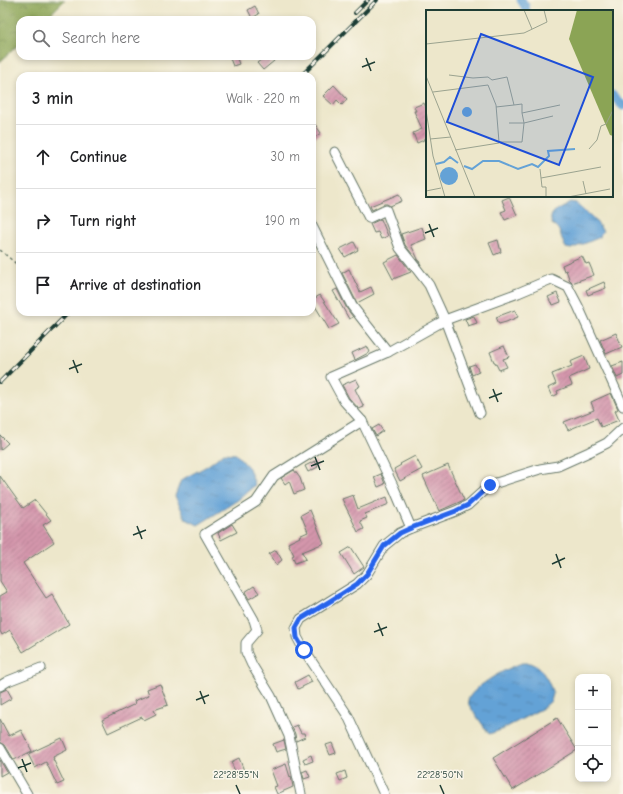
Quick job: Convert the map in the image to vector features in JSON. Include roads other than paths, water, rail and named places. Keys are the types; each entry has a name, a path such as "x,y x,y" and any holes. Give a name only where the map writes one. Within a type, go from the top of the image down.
{"street":[{"path":"335,152 369,218 386,210 400,248 429,285 445,320 480,413"},
{"path":"316,234 352,306 388,352"},
{"path":"411,528 362,421 344,401 331,377 388,352 445,320 551,279 568,287 623,406"},
{"path":"301,794 289,736 271,696 252,665 246,652 246,643 257,630 254,620 205,534 256,502 274,476 362,421"},
{"path":"384,794 348,716 297,638 296,628 301,619 357,584 367,574 384,546 400,533 468,505 490,485 558,466 589,452 607,443 623,428"},
{"path":"0,686 8,681 41,668"},
{"path":"0,748 27,794"}],"water":[{"path":"570,202 576,203 594,219 603,231 598,238 571,249 566,248 558,228 552,224 551,220 551,216 556,210"},
{"path":"224,453 236,454 249,468 255,485 238,500 198,525 186,519 175,496 181,480 207,466"},
{"path":"522,663 531,663 539,667 551,688 553,694 551,701 543,708 501,730 489,734 469,705 468,699 472,693 492,678"}],"waterway":[{"path":"521,0 526,10"},
{"path":"613,96 623,106"}],"railway":[{"path":"355,13 368,0"},
{"path":"305,72 377,0"},
{"path":"0,382 65,316"}]}
